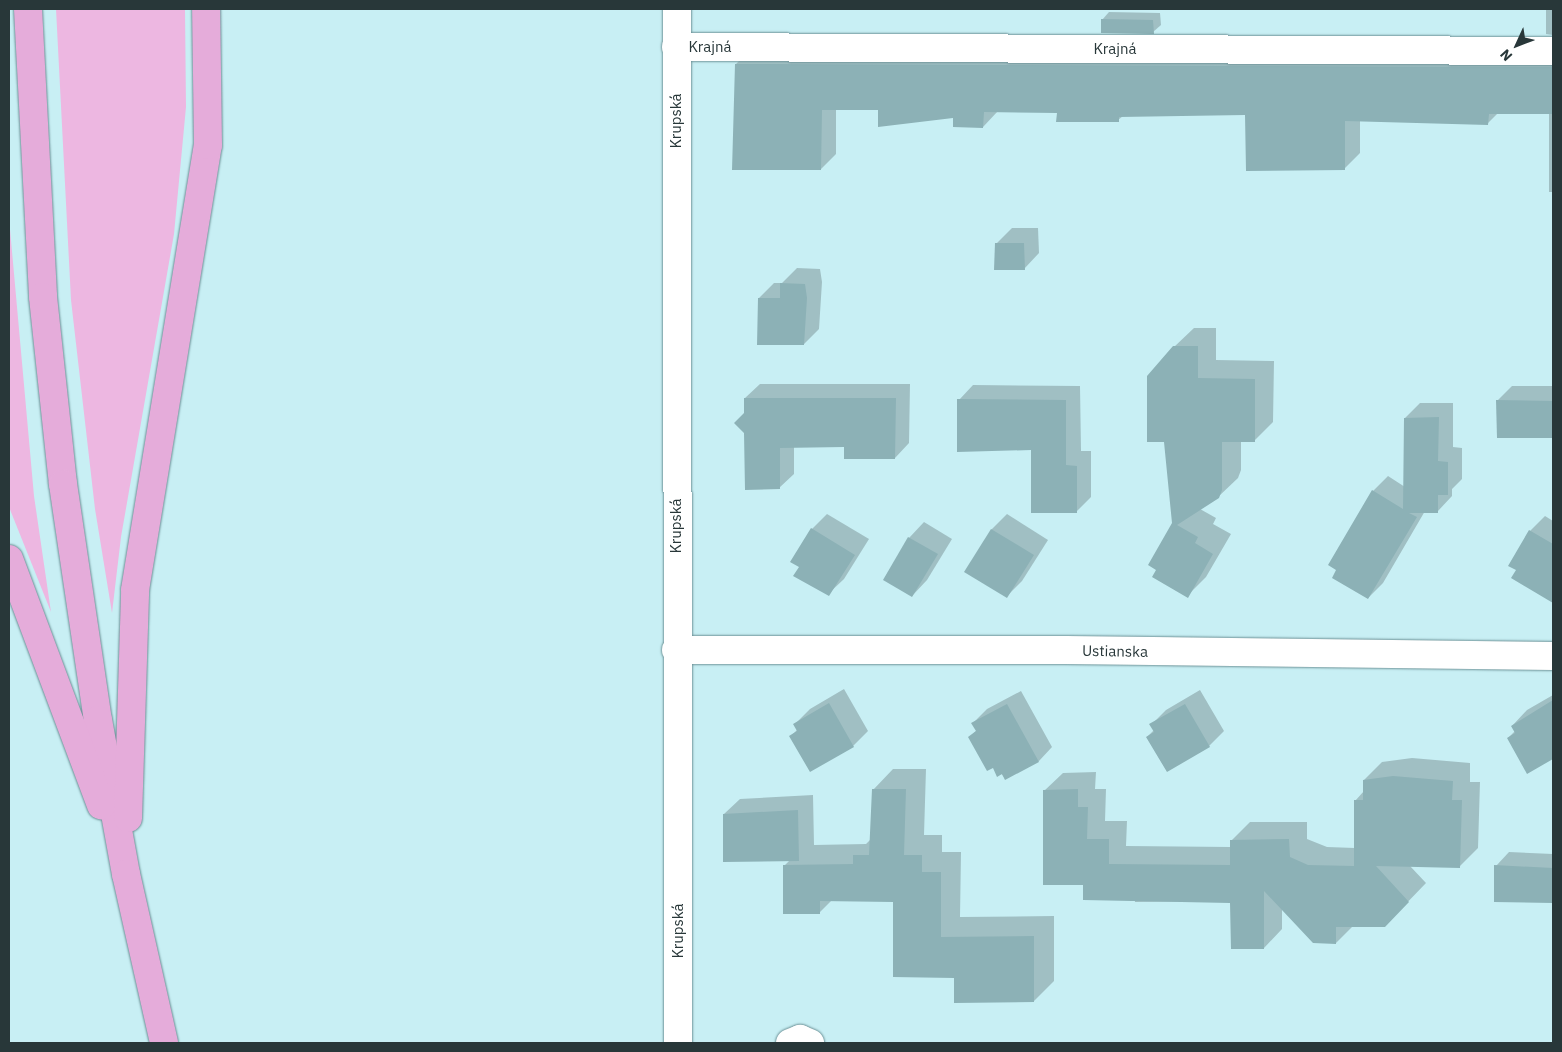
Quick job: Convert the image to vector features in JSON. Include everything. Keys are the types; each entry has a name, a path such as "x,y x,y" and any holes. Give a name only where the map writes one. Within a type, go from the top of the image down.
{"main road":[{"path":"28,9 42,297 62,474 98,720 126,874 164,1043"},
{"path":"126,874 134,590 208,145 206,9"},
{"path":"9,559 126,874"}],"street":[{"name":"Krupská","path":"677,9 676,650 678,1043"},
{"name":"Krajná","path":"676,47 1553,51"},
{"name":"Ustianska","path":"676,650 1066,650 1553,656"}],"shaded area":[{"path":"56,9 185,9 186,107 174,234 121,537 112,613 95,509 71,300"},
{"path":"9,218 34,496 51,612 9,507"}],"building":[{"path":"1101,19 1153,20 1154,34 1101,33"},
{"path":"735,64 1553,67 1553,114 1489,114 1488,125 1345,121 1345,170 1246,171 1245,115 1119,117 1119,122 1056,122 1057,113 984,112 983,128 953,127 953,118 878,127 878,110 822,110 821,170 732,170"},
{"path":"995,243 1024,243 1025,270 994,270"},
{"path":"780,283 805,284 807,298 804,345 757,345 758,298 780,298"},
{"path":"1173,346 1198,346 1198,378 1255,379 1255,442 1222,442 1222,490 1219,498 1177,525 1198,537 1195,543 1213,554 1188,598 1152,577 1156,570 1148,565 1172,523 1164,442 1147,442 1147,376"},
{"path":"744,398 896,398 895,459 844,459 844,447 780,448 780,489 745,490 744,433 734,423 744,413"},
{"path":"957,399 1066,400 1066,465 1077,466 1077,513 1031,513 1031,450 957,452"},
{"path":"1496,400 1553,401 1553,438 1497,438"},
{"path":"1439,417 1438,461 1448,462 1448,495 1438,495 1438,513 1409,513 1417,517 1368,599 1332,578 1336,570 1328,565 1372,490 1403,509 1404,418"},
{"path":"811,528 855,555 829,596 793,576 799,567 790,562"},
{"path":"991,529 1034,555 1007,598 964,572"},
{"path":"1529,530 1553,544 1553,603 1511,578 1516,570 1508,566"},
{"path":"908,537 938,554 912,597 883,580"},
{"path":"1553,700 1553,759 1527,774 1507,738 1515,733 1511,726"},
{"path":"829,703 854,747 810,772 789,736 797,731 793,724"},
{"path":"1007,704 1039,762 1005,780 1002,774 997,777 993,768 987,771 968,737 976,731 971,723"},
{"path":"1185,704 1210,747 1167,772 1146,737 1154,732 1149,724"},
{"path":"1393,776 1453,781 1452,800 1462,800 1460,868 1376,866 1409,902 1385,927 1336,927 1336,944 1313,943 1264,891 1264,949 1231,949 1230,903 1083,900 1083,885 1043,885 1043,790 1078,789 1078,807 1088,807 1087,839 1109,839 1109,864 1230,865 1230,840 1289,839 1290,857 1308,865 1354,866 1354,800 1363,800 1363,780"},
{"path":"872,789 906,789 904,855 922,855 922,872 941,872 941,937 1034,936 1034,1002 954,1003 954,978 893,977 893,902 820,901 820,914 783,914 783,865 853,864 853,855 869,855"},
{"path":"798,810 799,861 723,862 723,814"},
{"path":"1494,865 1553,868 1553,903 1494,902"}]}
